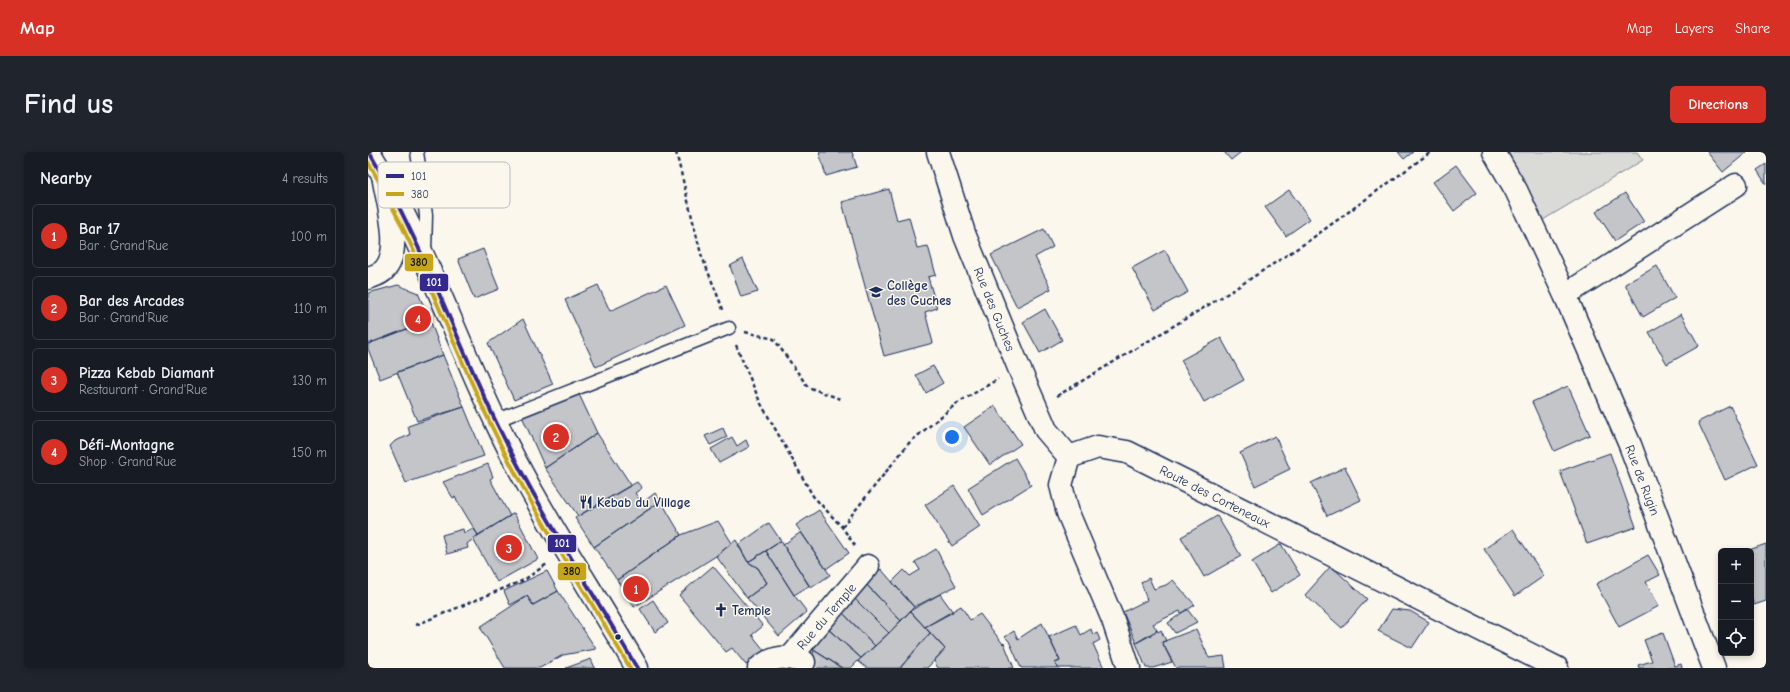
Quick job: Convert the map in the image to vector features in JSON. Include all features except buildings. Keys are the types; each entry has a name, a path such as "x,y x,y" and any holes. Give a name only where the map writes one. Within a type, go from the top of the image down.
{"street":[{"path":"369,152 378,168"},
{"name":"Rue des Guches","path":"938,152 965,236 1019,368 1046,430 1069,457"},
{"name":"Rue de Rugin","path":"1494,152 1516,190 1565,295 1630,446 1714,668"},
{"path":"1565,295 1736,185"},
{"path":"368,278 385,269 393,251 393,238 388,208"},
{"path":"399,208 424,258 495,421 538,504 637,668"},
{"name":"Route des Corteneaux","path":"1069,457 1098,447 1127,452 1557,668"},
{"path":"1069,457 1061,484 1068,513 1113,620 1129,668"},
{"name":"Rue du Temple","path":"759,668 770,659 798,660 868,566"}],"lane":[{"path":"417,152 418,162"},
{"path":"424,258 425,208"},
{"path":"495,421 730,328"}],"path":[{"path":"676,152 701,254 760,402 774,430 813,496 842,527 909,443 956,404 999,378"},
{"path":"1057,396 1230,292 1307,242 1430,152"},
{"path":"730,328 774,339 808,387 843,400"},
{"path":"416,625 524,580 566,552"}],"shaded area":[{"path":"1508,152 1637,152 1643,160 1543,220"}],"tunnel":[{"path":"805,663 817,668"}],"transit line":[{"name":"101","path":"369,152 378,168"},
{"name":"380","path":"368,162 378,180"},
{"name":"380","path":"393,208 491,425 540,517 630,668"},
{"name":"101","path":"399,208 436,286 480,388 512,454 546,516 637,668"}],"place":[{"name":"Collège des Guches","path":"876,292"},
{"name":"Défi-Montagne","path":"418,319"},
{"name":"Bar des Arcades","path":"556,437"},
{"name":"Kebab du Village","path":"586,502"},
{"name":"Pizza Kebab Diamant","path":"509,548"},
{"name":"Bar 17","path":"636,589"},
{"name":"Temple","path":"721,610"}]}
